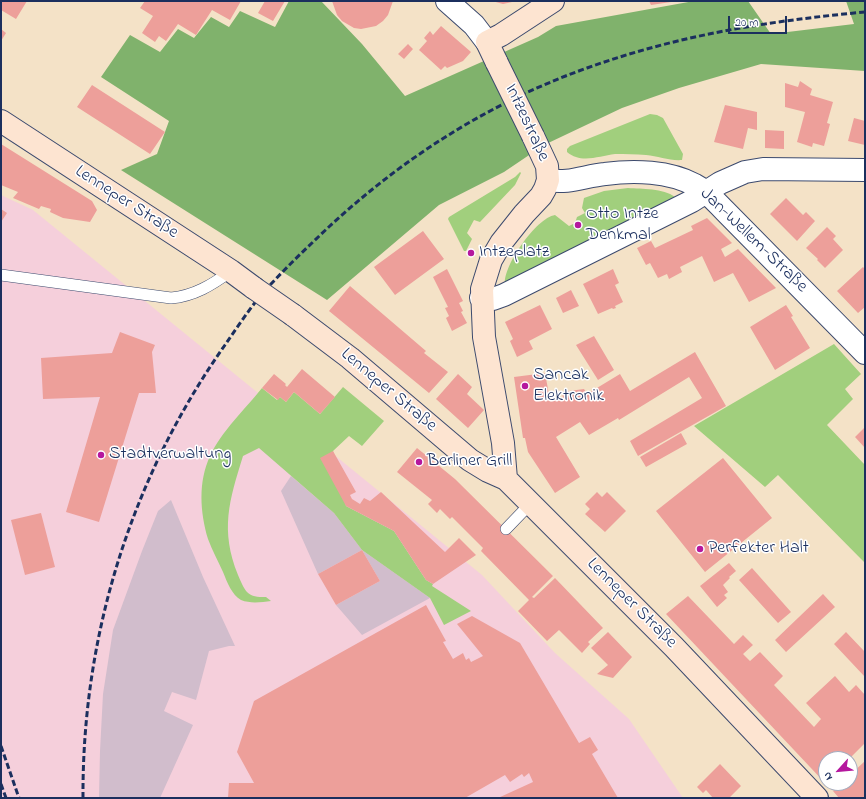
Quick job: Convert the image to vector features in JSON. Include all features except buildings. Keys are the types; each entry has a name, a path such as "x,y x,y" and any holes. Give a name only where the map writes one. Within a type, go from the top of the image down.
{"main road":[{"path":"487,42 518,25 553,1"},
{"name":"Intzestraße","path":"487,42 547,166 548,180 541,196 524,214 506,237 491,260 482,289 481,298 484,337 503,443 506,479"},
{"name":"Lenneper Straße","path":"1,121 231,271 344,354 470,460 488,471 506,479 674,647 817,798"}],"street":[{"path":"447,1 474,25 487,42"},
{"path":"481,298 493,299 504,295 692,201 720,183 745,172 763,169 865,170"},
{"name":"Jan-Wellem-Straße","path":"548,180 559,182 604,174 646,173 661,174 687,181 706,192 865,353"}],"lane":[{"path":"1,275 171,298 183,297 198,292 231,271"},
{"path":"506,529 531,503"}],"shaded area":[{"path":"1,195 33,210 482,575 555,653 629,719 683,798 1,798"},
{"path":"291,476 334,513 362,550 318,574 281,491"},
{"path":"171,500 203,577 235,646 209,651 196,700 172,692 164,711 193,725 160,798 99,798 103,694 113,630 158,511"},
{"path":"362,550 430,598 362,635 336,605 380,581"}],"green space":[{"path":"289,1 321,1 362,44 405,96 538,37 556,26 694,1 748,1 771,34 854,24 846,1 865,1 865,71 761,64 679,88 622,108 544,145 504,172 439,205 327,300 121,170 157,154 169,121 101,77 130,35 160,52 178,29 194,38 211,17 229,27 240,11 275,27"},
{"path":"650,114 663,118 683,154 682,160 627,154 578,158 567,152 567,149 570,146"},
{"path":"520,172 521,173 515,185 480,222 474,220 467,233 472,239 466,251 464,251 448,219 449,217 515,177"},
{"path":"628,188 659,190 675,197 505,284 509,266 522,244 530,233 547,218 555,215 569,226 575,223 577,217 585,213 582,208 584,198 604,191"},
{"path":"834,344 861,374 845,389 853,399 827,425 865,465 865,563 778,475 765,487 694,426"},
{"path":"343,387 384,421 362,446 349,436 333,451 346,506 394,531 426,580 433,584 432,586 471,611 444,625 430,598 362,550 334,513 259,448 243,456 234,487 228,516 229,544 232,559 245,589 251,595 266,597 271,601 249,602 238,598 230,588 211,547 203,518 202,487 206,466 210,456 234,420 262,388 277,400 280,397 286,402 294,392 320,414"}],"railway":[{"path":"83,798 85,737 92,678 103,619 118,561 138,504 163,449 192,396 251,307 286,268 343,214 407,163 475,119 511,100 549,83 621,56 690,38 759,25 865,12"},
{"path":"1,746 19,798"},
{"path":"1,784 6,798"}],"place":[{"name":"Otto Intze Denkmal","path":"578,225"},
{"name":"Intzeplatz","path":"471,253"},
{"name":"Sancak Elektronik","path":"525,386"},
{"name":"Stadtverwaltung","path":"101,455"},
{"name":"Berliner Grill","path":"419,462"},
{"name":"Perfekter Halt","path":"700,549"}]}
